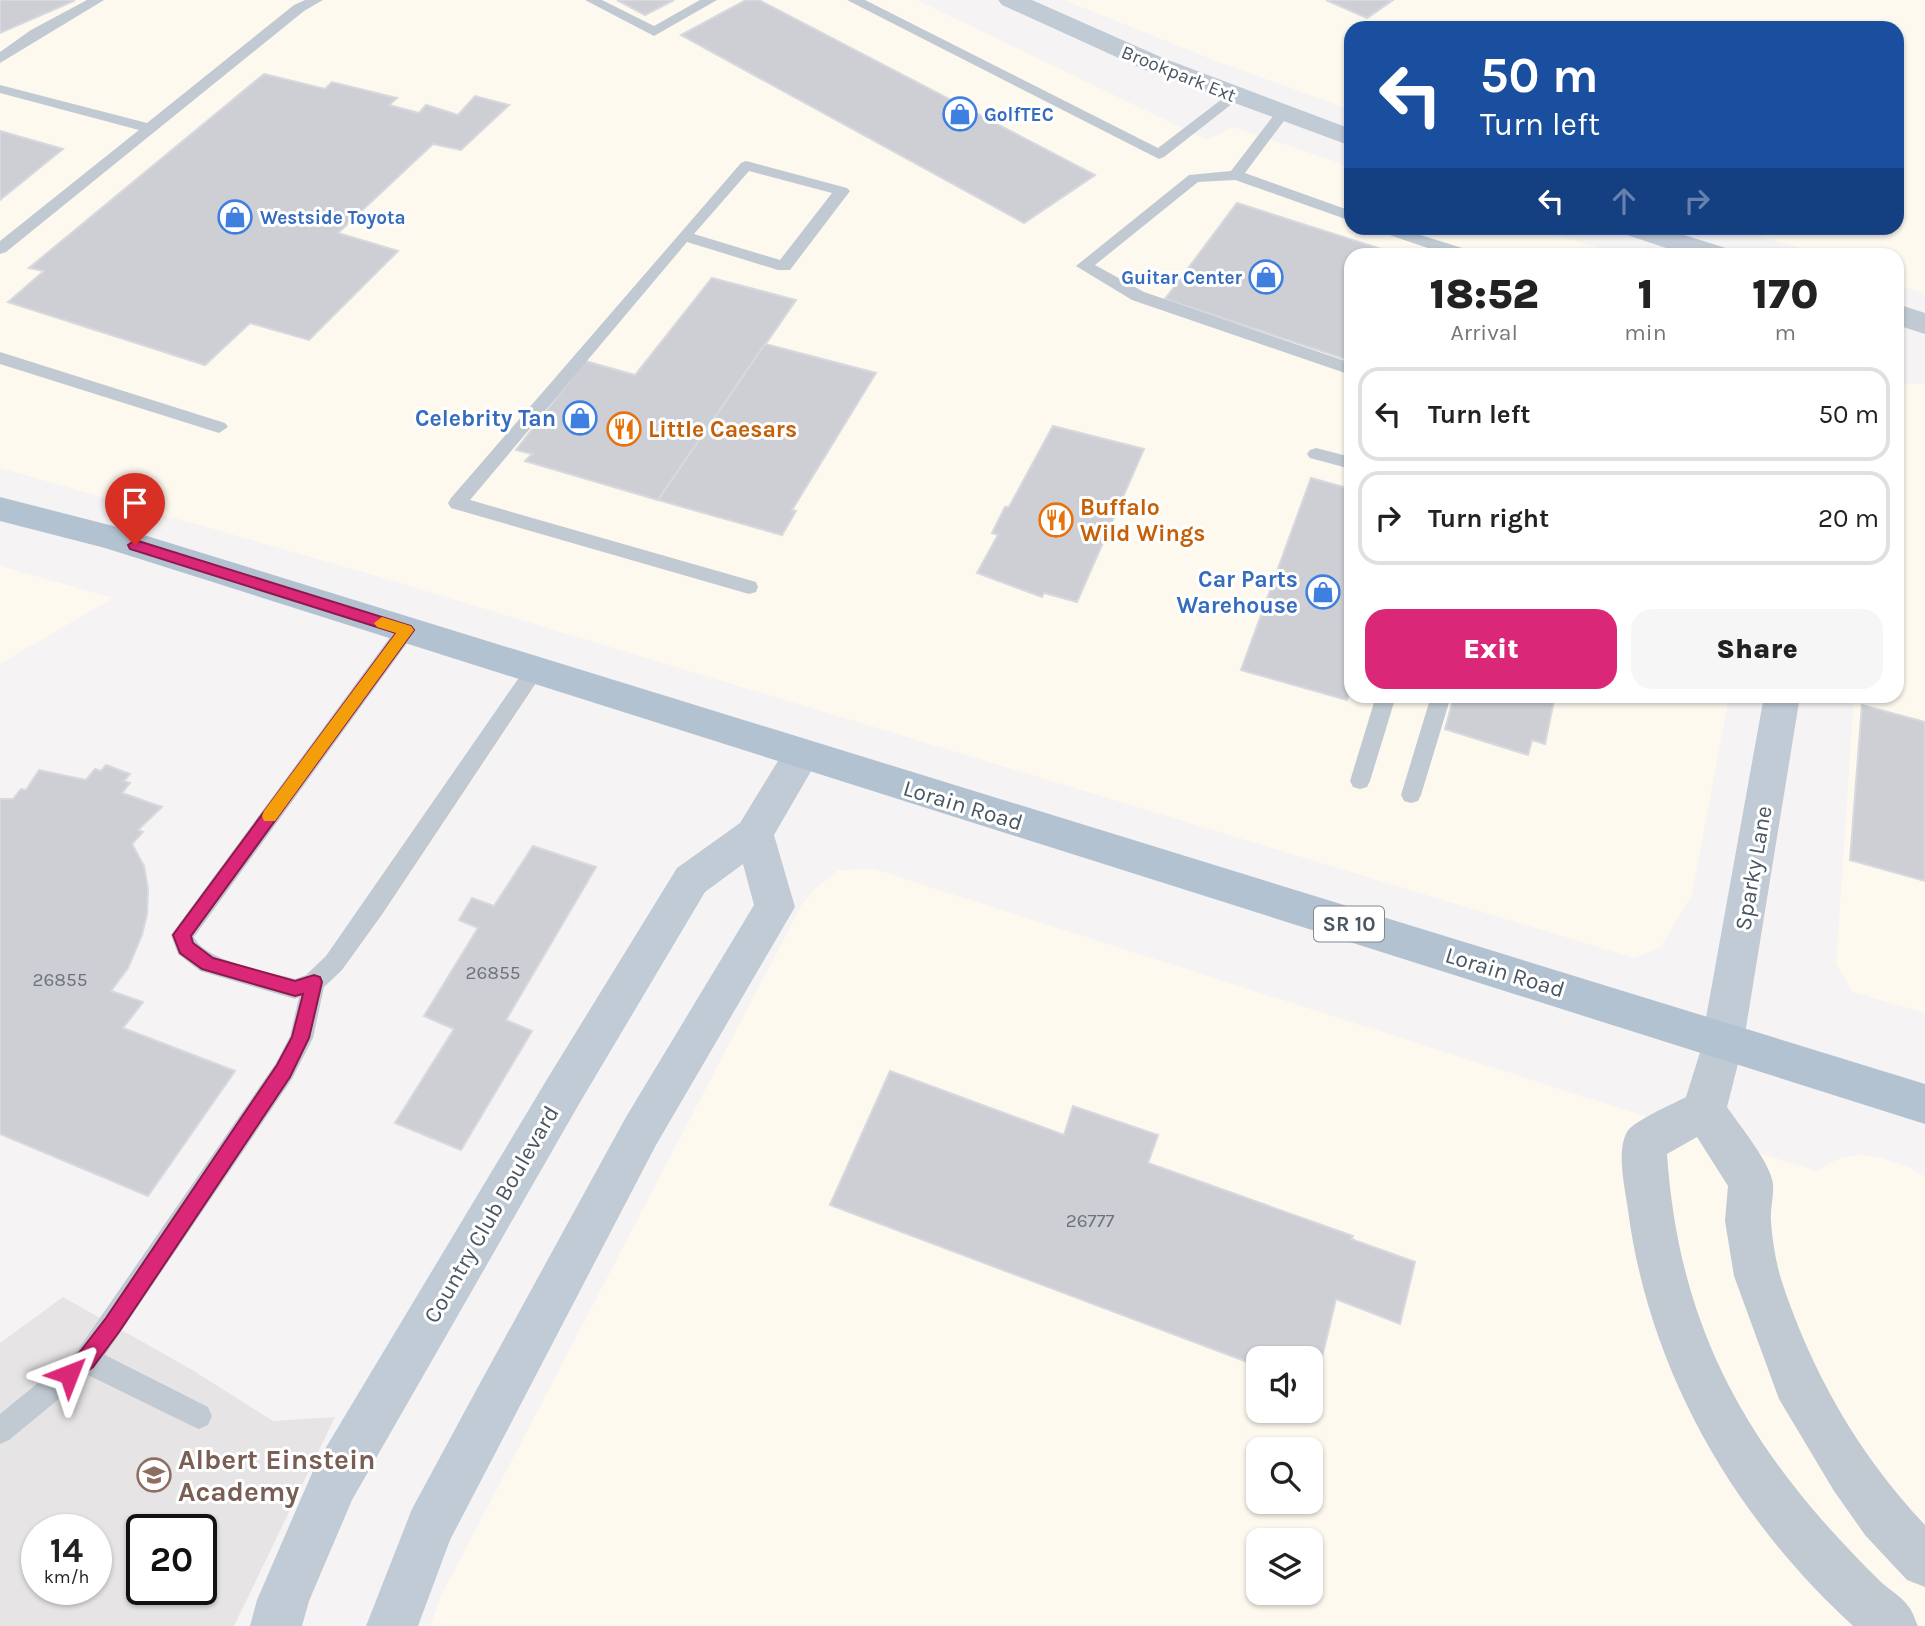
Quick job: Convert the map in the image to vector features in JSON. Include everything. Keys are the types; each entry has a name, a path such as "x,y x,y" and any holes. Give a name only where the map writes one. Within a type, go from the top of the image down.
{"main road":[{"name":"Lorain Road","path":"0,509 109,537 1925,1104"}],"street":[{"name":"Brookpark Ext","path":"1011,0 1235,96 1344,136"},
{"path":"1656,235 1697,248"},
{"path":"1904,316 1925,324"},
{"name":"Sparky Lane","path":"1723,1040 1781,703"},
{"name":"Country Club Boulevard","path":"276,1626 283,1600 334,1482 599,1032 691,880 754,834 802,754"},
{"path":"392,1626 430,1527 641,1131 775,906 754,834"},
{"path":"1723,1040 1704,1110 1644,1143 1646,1193 1654,1241 1688,1356 1704,1391 1724,1424 1811,1546 1892,1626"},
{"path":"1704,1110 1751,1182 1748,1221 1757,1276 1796,1382 1851,1474 1883,1517 1925,1562"}],"lane":[{"path":"0,59 36,33 97,0"},
{"path":"0,249 299,8 316,0"},
{"path":"592,0 654,32 710,0"},
{"path":"854,0 1159,154 1235,96"},
{"path":"0,89 150,128"},
{"path":"1236,175 1282,114"},
{"path":"684,236 784,266 842,191 746,166 684,236 457,503 749,587"},
{"path":"1344,214 1236,175 1194,178 1084,266 1138,296 1344,367"},
{"path":"1405,235 1445,248"},
{"path":"0,358 219,427"},
{"path":"1316,454 1344,461"},
{"path":"406,630 182,935 186,947 208,964 295,989 314,982 334,963 375,906 534,671"},
{"path":"1360,781 1384,703"},
{"path":"1411,795 1439,703"},
{"path":"0,1431 86,1360 284,1071 301,1038 314,982"},
{"path":"86,1360 199,1416"}],"shaded area":[{"path":"0,0 917,0 1207,140 1233,127 1344,165 1344,235 1554,235 1599,248 1344,248 1344,703 1728,703 1692,894 1661,947 1634,958 370,574 0,468"},
{"path":"1064,0 1925,0 1925,294 1904,286 1904,248 1799,248 1755,235 1904,235 1904,21 1344,21 1344,107 1216,61"},
{"path":"1904,384 1925,384 1925,1013 1853,992 1836,964 1854,703 1904,703"},
{"path":"0,566 113,598 0,664"},
{"path":"874,869 1816,1171 1840,1158 1857,1155 1877,1157 1911,1168 1925,1177 1925,1626 430,1626 442,1594 802,904 838,870"},
{"name":"Albert Einstein Academy","path":"63,1297 189,1368 273,1421 335,1417 234,1626 0,1626 0,1343"}],"building":[{"path":"0,0 73,0 74,1 0,33"},
{"path":"617,0 674,0 645,15"},
{"path":"746,0 759,0 1095,175 1024,223 681,35"},
{"path":"1326,0 1393,0 1367,18"},
{"path":"264,74 325,89 332,82 397,98 389,105 419,113 426,105 458,115 475,96 509,105 461,150 433,144 338,233 398,251 309,340 250,323 205,365 8,302 44,271 29,268"},
{"path":"0,131 63,149 0,200"},
{"name":"Guitar Center","path":"1237,203 1378,248 1344,248 1344,359 1165,299"},
{"path":"712,278 796,300 658,500 525,461 532,454 516,450 585,361 635,375"},
{"path":"765,344 876,373 792,510 796,511 782,535 658,500"},
{"name":"Buffalo Wild Wings","path":"1053,426 1144,449 1077,602 1044,593 1042,597 977,573 998,535 992,533 1005,507 1009,507"},
{"path":"1311,478 1344,487 1344,699 1241,670"},
{"path":"1452,703 1554,703 1545,744 1532,740 1528,755 1445,729"},
{"path":"1862,705 1925,722 1925,881 1850,860"},
{"path":"106,765 130,774 124,781 130,783 122,793 162,807 138,830 143,832 132,844 144,866 148,889 147,914 142,935 128,968 111,991 143,1002 123,1028 235,1071 148,1196 0,1134 0,799 13,799 21,789 26,790 39,770 86,780 95,769 101,771"},
{"path":"533,846 596,867 506,1020 532,1031 461,1150 395,1123 454,1029 424,1016 478,928 459,920 472,898 494,906"},
{"path":"890,1071 1064,1135 1073,1106 1158,1135 1148,1163 1353,1236 1351,1239 1415,1262 1400,1324 1336,1299 1323,1353 1323,1346 1246,1346 1246,1361 830,1205"}],"slow traffic":[{"path":"270,816 406,630 382,623"}],"place":[{"name":"GolfTEC","path":"960,114"},
{"name":"Westside Toyota","path":"235,217"},
{"name":"Guitar Center","path":"1266,277"},
{"name":"Celebrity Tan","path":"580,418"},
{"name":"Little Caesars","path":"624,429"},
{"name":"Buffalo Wild Wings","path":"1056,520"},
{"name":"Car Parts Warehouse","path":"1323,592"},
{"name":"Albert Einstein Academy","path":"154,1475"}],"route":[{"path":"69,1374 86,1360 113,1325 284,1071 301,1038 314,982 295,989 208,964 186,947 182,935 406,630 135,545"}]}
